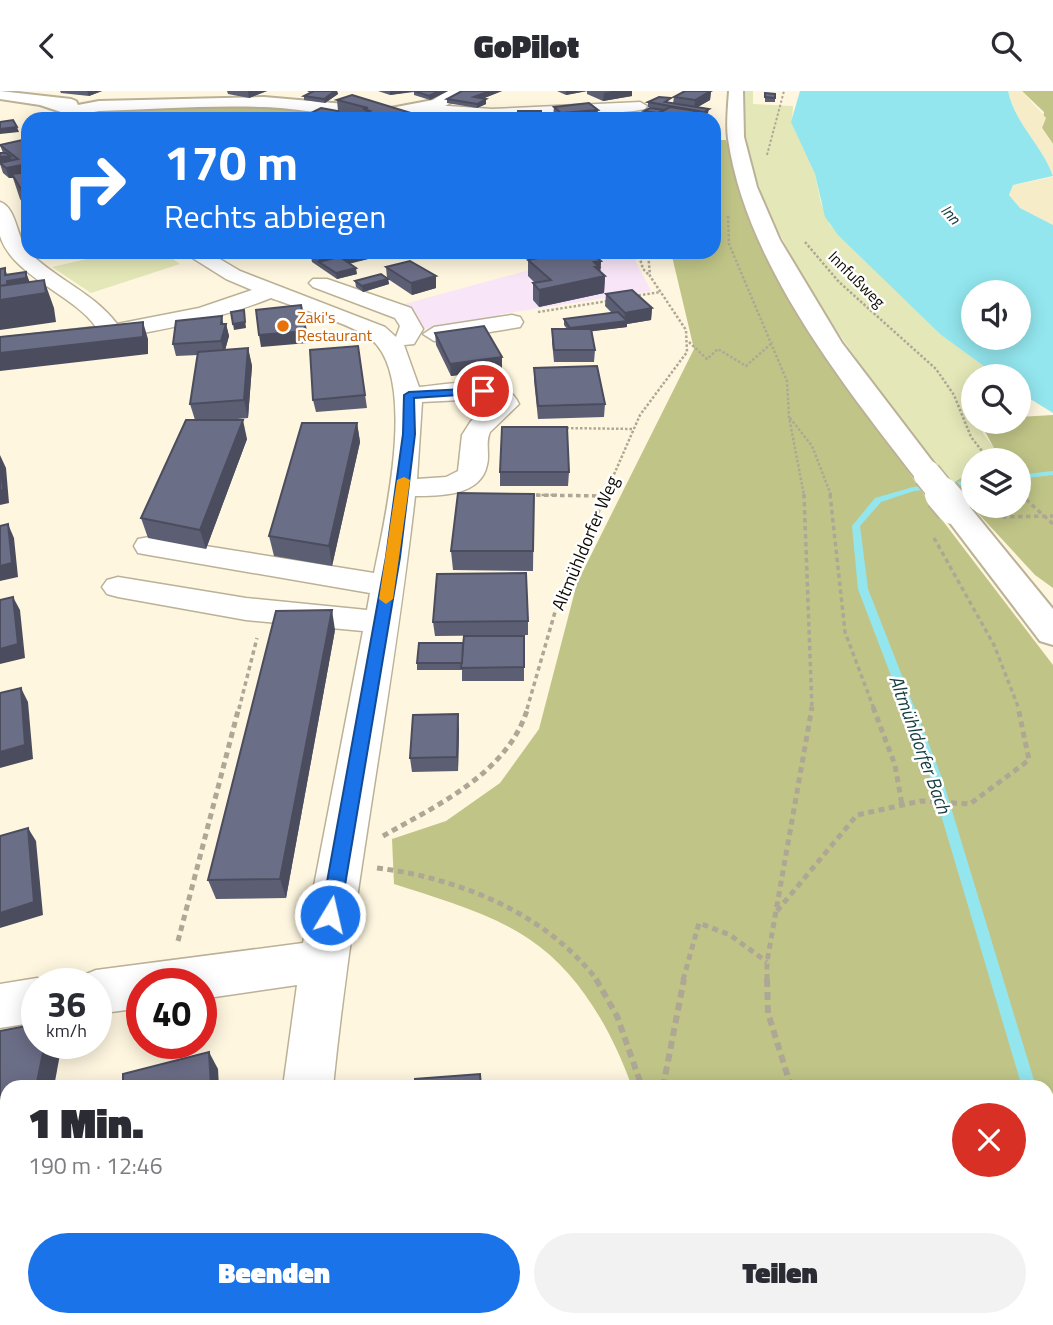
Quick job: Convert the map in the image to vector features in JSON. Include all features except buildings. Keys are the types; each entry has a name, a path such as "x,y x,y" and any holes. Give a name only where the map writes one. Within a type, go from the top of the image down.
{"main road":[{"path":"401,112 419,103 457,91"},
{"path":"736,91 735,125 756,204 797,289 877,410 926,474 942,516 1053,633"},
{"path":"0,92 46,102 74,112 262,102 357,112"}],"street":[{"path":"520,112 643,108"},
{"path":"0,208 7,236 6,247 21,258"},
{"path":"22,259 101,315 111,331"},
{"path":"205,259 233,275 369,326 397,341 512,322"},
{"path":"300,276 403,313 412,322 413,329 397,341"},
{"path":"0,345 111,331 203,315 271,290"},
{"path":"309,1080 323,961 403,488 409,395 397,341"},
{"path":"403,488 456,483 469,477 474,467 473,437 478,428 506,404 504,399 491,392 409,395"},
{"path":"149,546 388,586"},
{"path":"118,587 264,611 382,622"},
{"path":"217,976 323,961"},
{"path":"0,1006 21,1003"}],"lane":[{"path":"419,103 449,112"}],"path":[{"path":"766,158 776,132 784,91"},
{"path":"728,211 729,244 742,280 773,342 787,381 789,417 806,506 812,708 767,962 768,1013 789,1080"},
{"name":"Innfußweg","path":"803,240 839,282 936,369 954,395 971,437 980,448"},
{"path":"640,259 643,269 686,330 689,341 706,359 718,349 746,366 773,342"},
{"path":"649,259 650,277"},
{"path":"634,296 661,292"},
{"path":"512,322 526,314 621,299"},
{"name":"Altmühldorfer Weg","path":"421,814 469,786 504,751 526,715 555,612 634,429 687,352 689,341"},
{"path":"789,417 812,446 830,490 845,632 895,765 902,805"},
{"path":"489,420 527,428 634,429"},
{"path":"469,477 498,495 605,496"},
{"path":"1031,505 1053,524"},
{"path":"776,912 857,815 921,801 970,804 1030,760 1026,725 982,619 934,537 942,516"},
{"path":"1031,518 1053,516"},
{"path":"161,968 264,611"},
{"path":"405,869 480,892 512,908 578,960 612,1004 639,1080"},
{"path":"664,1080 688,956 699,923 730,935 767,962"}],"shaded area":[{"path":"570,259 635,259 651,291 424,329 397,306"}],"green space":[{"path":"745,91 753,91 753,104 793,106 792,122 815,174 821,203 830,225 941,335 981,364 961,364 961,434 984,434 994,448 961,448 961,478 951,484 888,402 816,298 784,243 760,189 746,137"},
{"path":"1022,91 1053,91 1053,144 1042,128 1044,112"},
{"path":"272,106 306,109 301,112 92,112"},
{"path":"721,140 726,140 740,192 786,290 933,508 1053,665 1053,1080 629,1080 592,1004 547,953 498,921 394,884 392,839 446,821 500,783 539,729 577,583 694,349 673,259 721,259"},
{"path":"87,259 173,259 180,264 91,293 52,267"},
{"path":"1053,415 1053,588 1035,575 982,518 1031,518 1031,448 994,448 986,434 1031,434 1031,416"},
{"path":"961,478 961,495 951,484"}],"sand":[{"path":"1008,91 1022,91 1046,118 1042,128 1053,144 1053,176 1016,114"},
{"path":"1053,177 1053,225 1020,208 1009,195 1013,185"}],"water":[{"name":"Inn","path":"800,91 1008,91 1016,114 1053,176 1013,185 1009,195 1020,208 1053,225 1053,413 1031,399 1031,364 981,364 962,350 1031,350 1031,280 961,280 961,350 941,335 838,235 825,217 815,174 791,122"}],"waterway":[{"name":"Altmühldorfer Bach","path":"1031,476 1053,473"},
{"name":"Altmühldorfer Bach","path":"961,483 913,489 878,500 856,526 863,589 936,778 1027,1080"}],"slow traffic":[{"path":"386,599 404,480"}],"place":[{"name":"Zaki's Restaurant","path":"283,326"}],"route":[{"path":"330,915 393,557 409,434 409,395 483,391"}]}
